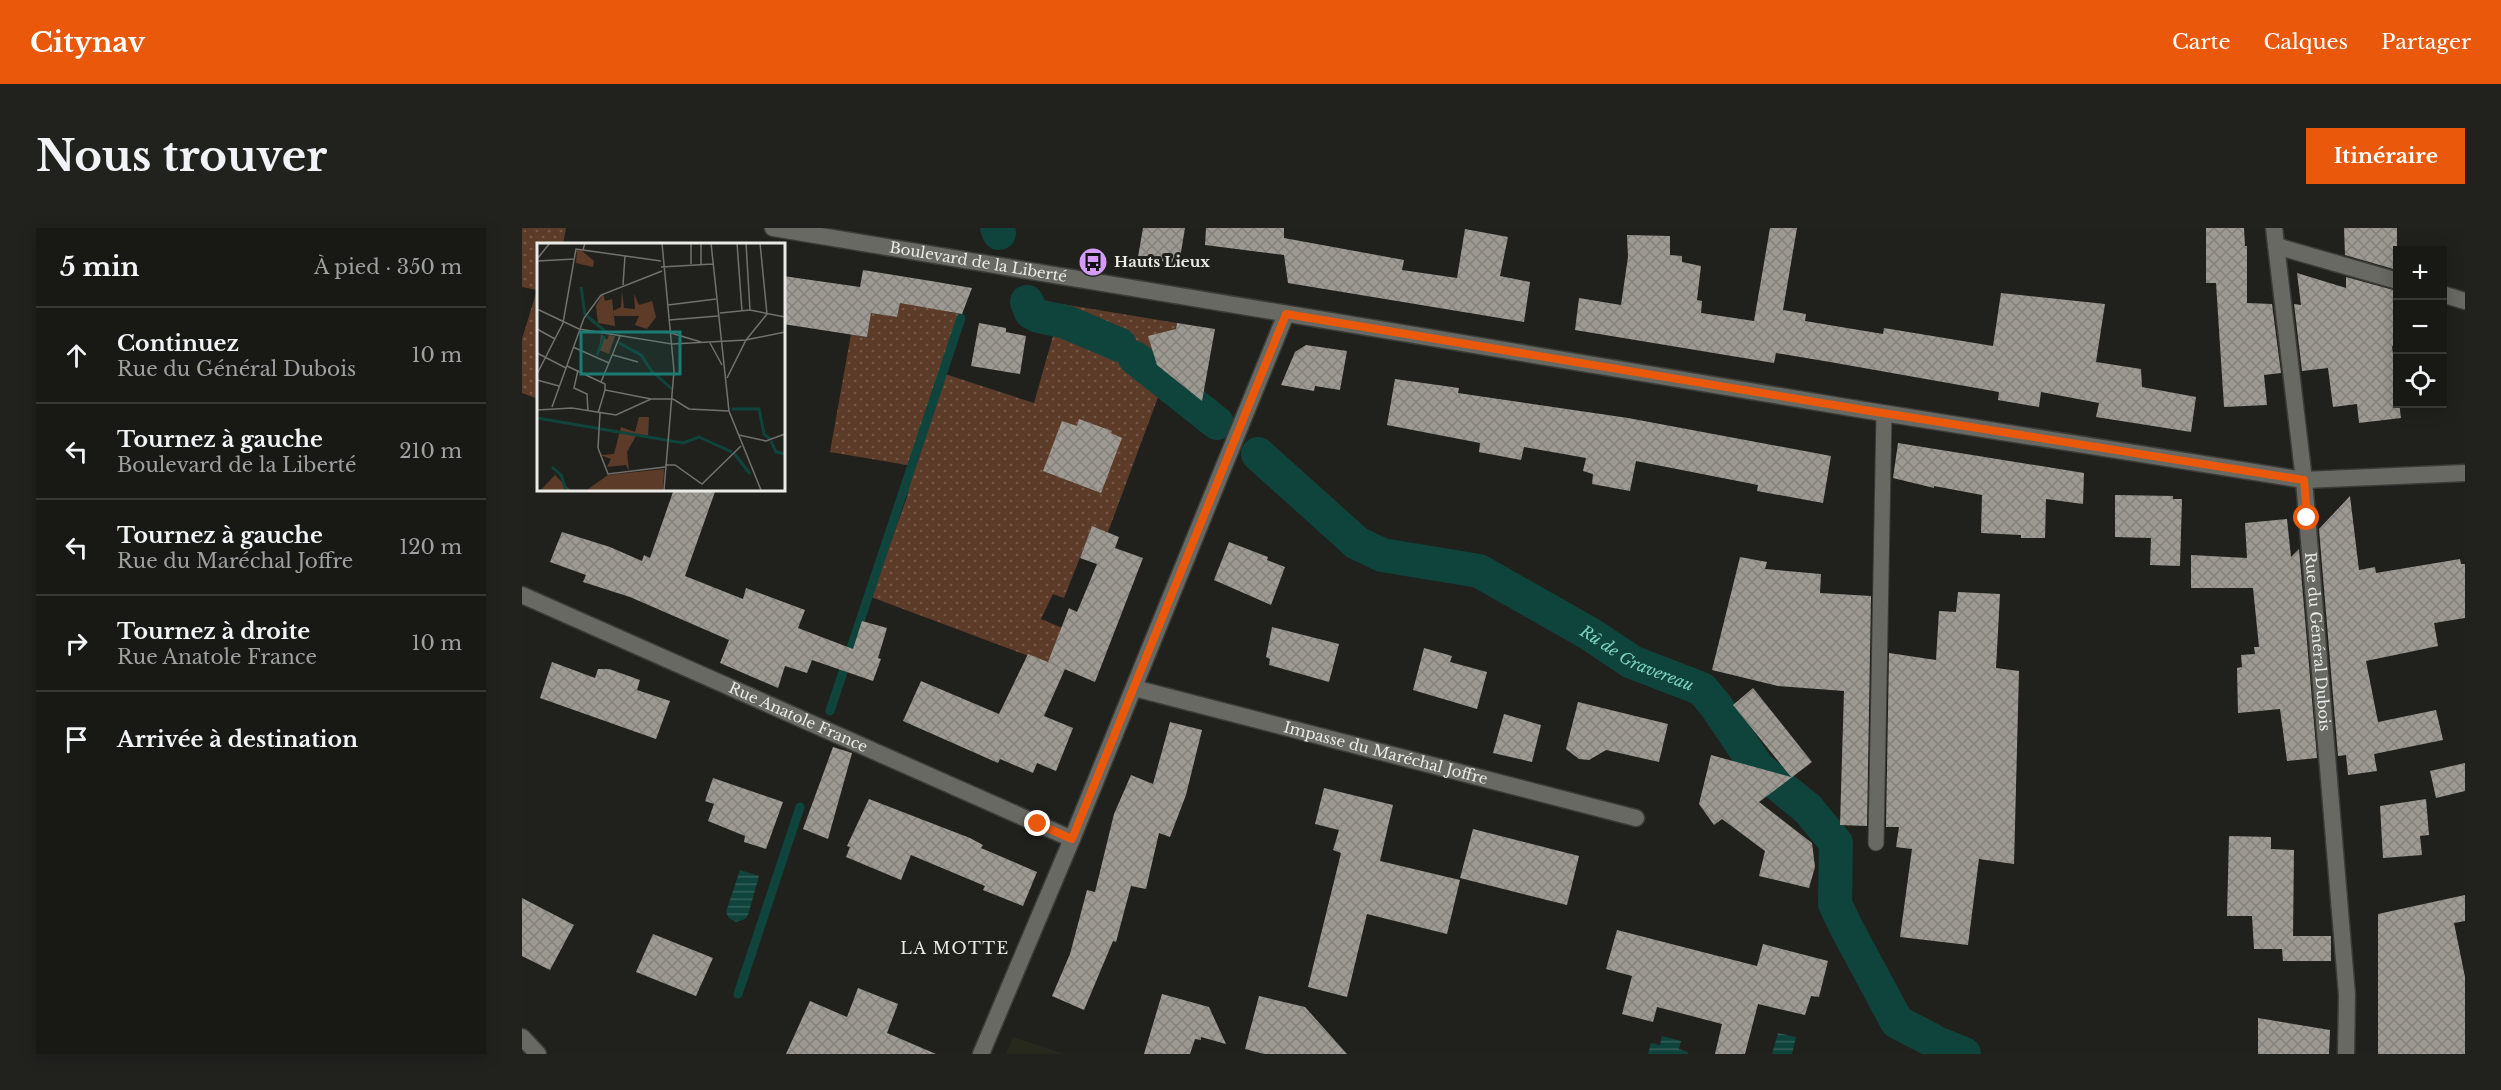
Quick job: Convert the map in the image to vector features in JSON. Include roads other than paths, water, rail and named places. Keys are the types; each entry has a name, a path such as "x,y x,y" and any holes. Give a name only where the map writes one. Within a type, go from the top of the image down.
{"street":[{"name":"Boulevard de la Liberté","path":"773,228 1884,413 2304,480 2465,473"},
{"name":"Rue du Général Dubois","path":"2274,228 2304,480 2347,995 2346,1054"},
{"path":"2276,246 2393,280"},
{"path":"2447,296 2465,301"},
{"path":"981,1054 1072,839 1286,314"},
{"name":"Rue Anatole France","path":"522,595 1072,839"},
{"name":"Impasse du Maréchal Joffre","path":"1134,688 1636,818"},
{"path":"522,1037 537,1054"}],"lane":[{"path":"1876,843 1884,413"}],"water":[{"path":"740,870 759,876 748,915 745,919 736,922 729,918 726,912"},
{"path":"1778,1033 1796,1037 1792,1054 1772,1054"},
{"path":"1662,1036 1681,1041 1679,1049 1688,1054 1648,1054 1651,1043 1660,1045"}],"waterway":[{"path":"997,228 999,233"},
{"path":"1027,302 1031,312 1038,316 1066,322 1120,345"},
{"path":"830,711 961,318"},
{"path":"1135,358 1217,423"},
{"name":"Rû de Gravereau","path":"1258,454 1357,543 1382,555 1479,571 1590,634 1632,662 1702,689 1758,768 1808,809 1836,843 1835,904 1846,927 1897,1022 1932,1040"},
{"path":"738,994 800,807"},
{"name":"Rû de Gravereau","path":"1942,1045 1964,1054"}],"place":[{"name":"Hauts Lieux","path":"1093,262"}],"district":[{"name":"LA MOTTE","path":"955,948"}]}
